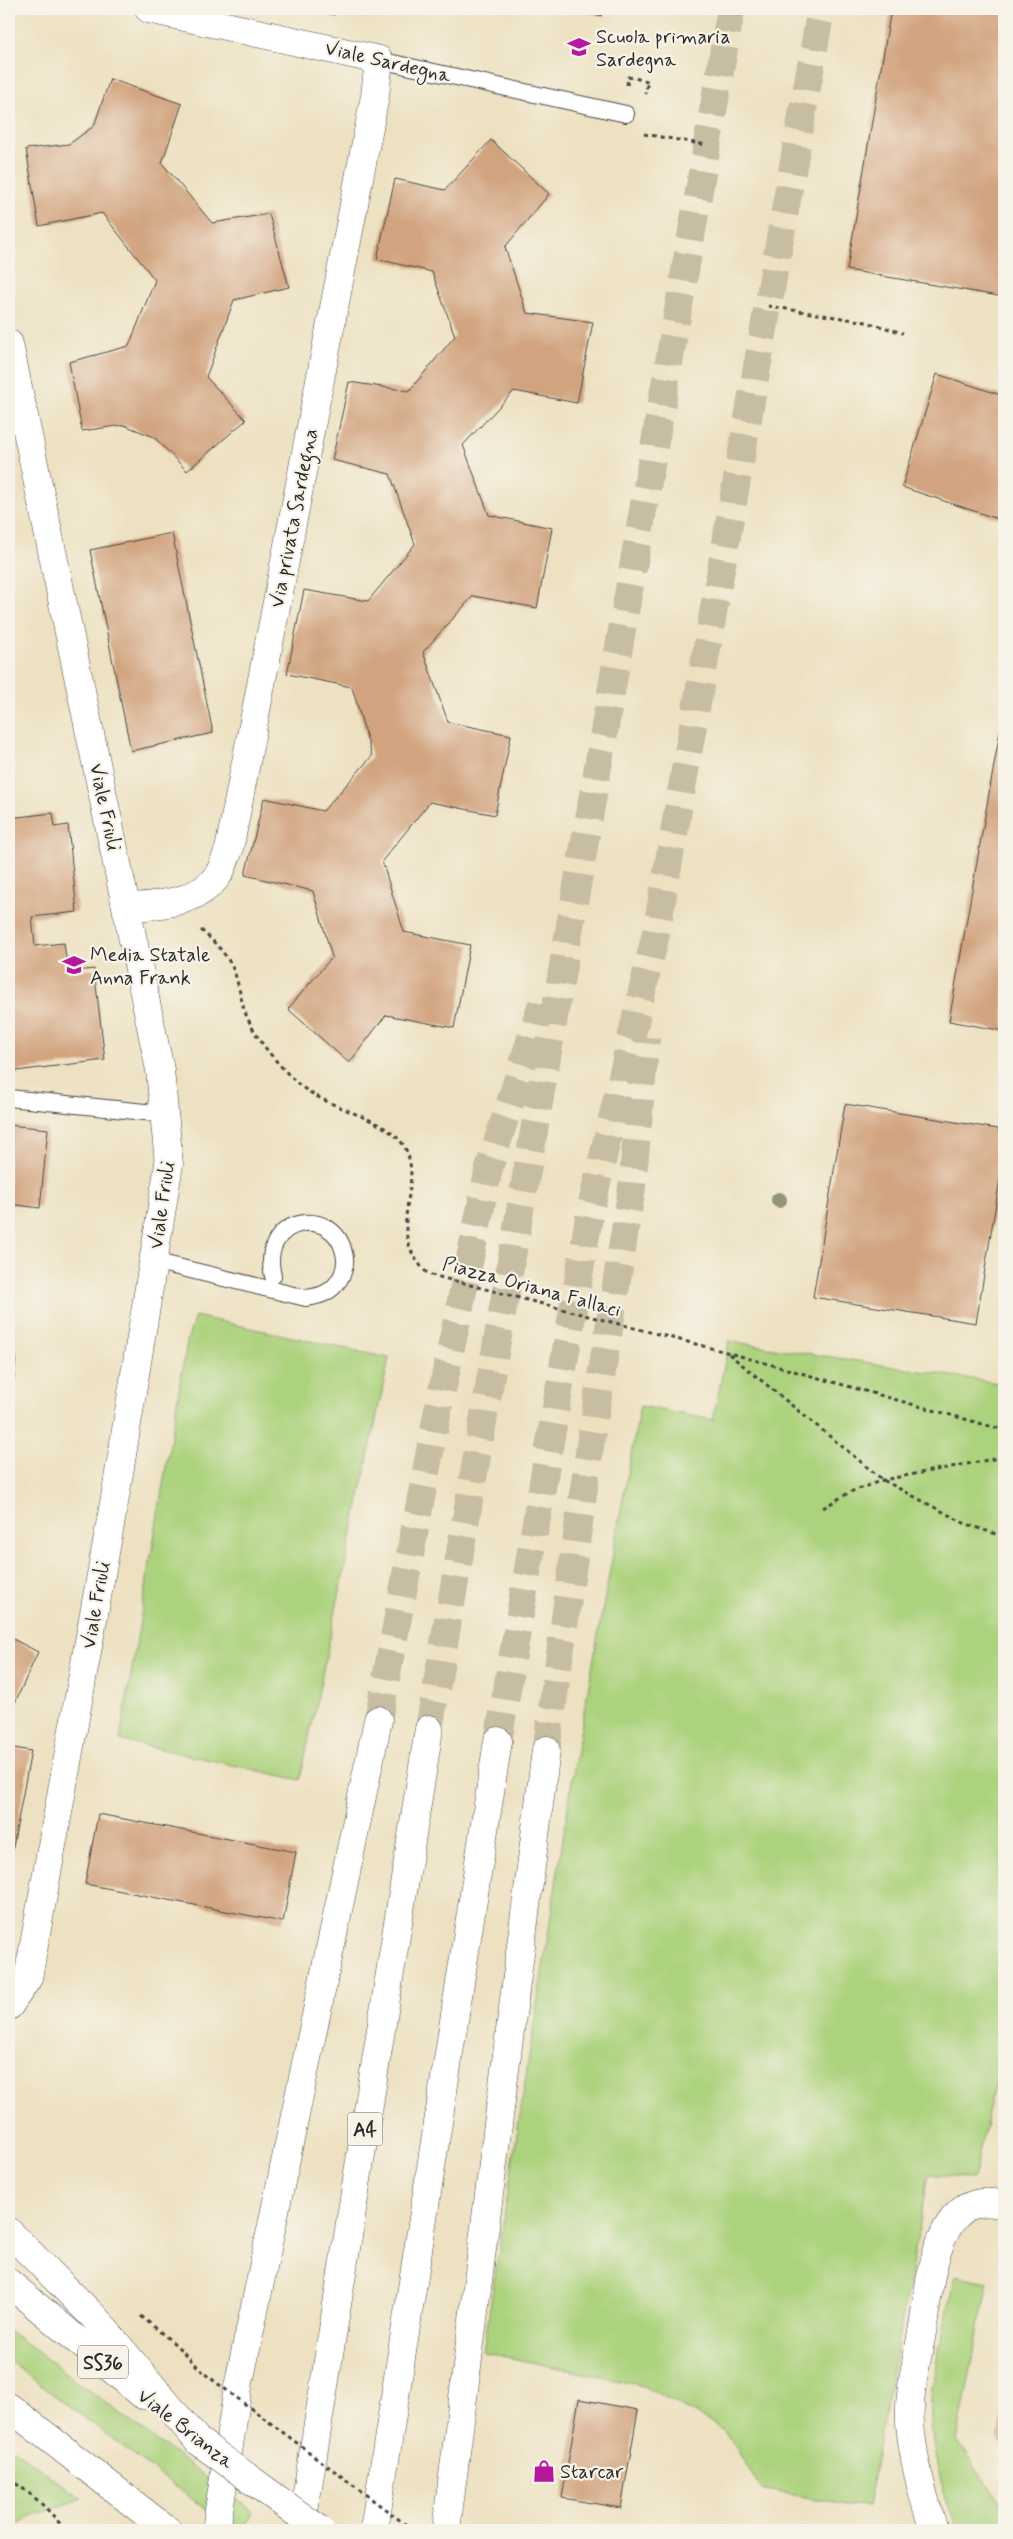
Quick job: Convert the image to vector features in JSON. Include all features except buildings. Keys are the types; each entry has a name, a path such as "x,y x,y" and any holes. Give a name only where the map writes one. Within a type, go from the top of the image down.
{"main road":[{"name":"Viale Sardegna","path":"149,9 380,60"},
{"name":"Via privata Sardegna","path":"127,908 185,900 204,892 219,874 228,850 380,60"},
{"name":"Viale Friuli","path":"9,344 160,1070 169,1164 116,1492 28,1978 9,2006"},
{"path":"216,2530 238,2387 378,1720"},
{"name":"A4","path":"300,2530 428,1729"},
{"path":"374,2530 498,1741"},
{"path":"446,2530 546,1750"},
{"path":"934,2530 919,2483 910,2420 913,2388 934,2260 945,2231 964,2209 979,2202 991,2201 1004,2204"},
{"path":"9,2232 96,2318 198,2441"},
{"name":"Viale Brianza","path":"9,2283 198,2441 320,2530"},
{"path":"9,2407 167,2530"}],"lane":[{"name":"Viale Sardegna","path":"380,60 626,114"},
{"path":"9,1098 164,1114"},
{"path":"154,1260 306,1298 318,1297 330,1292 338,1282 344,1271 345,1258 342,1246 336,1236 327,1228 315,1223 292,1226 281,1233 271,1252 270,1263 273,1276"}],"path":[{"path":"667,138 707,145"},
{"path":"768,306 866,322 903,333"},
{"name":"Piazza Oriana Fallaci","path":"199,928 218,944 230,962 237,980 241,1004 249,1023 282,1068 302,1088 322,1100 390,1131 404,1146 410,1158 412,1170 405,1221 408,1240 416,1260 431,1276 726,1352 1004,1430"},
{"path":"726,1352 883,1480 964,1523 1004,1537"},
{"path":"823,1508 850,1492 883,1480 1004,1457"},
{"path":"205,2374 413,2530"},
{"path":"9,2479 26,2490 52,2513 65,2530"}],"green space":[{"path":"195,1316 389,1358 300,1780 120,1740 187,1342"},
{"path":"729,1341 1004,1384 1004,2042 973,2179 929,2174 867,2508 761,2489 725,2430 644,2386 483,2352 576,1755 640,1406 713,1420"},
{"path":"955,2275 988,2282 957,2440 1004,2508 1004,2530 956,2530 936,2460 931,2424 932,2387"},
{"path":"9,2331 253,2512 243,2530 233,2530 9,2361"},
{"path":"9,2446 82,2498 32,2517 9,2530"}],"tunnel":[{"path":"429,1729 731,9"},
{"path":"498,1741 590,1212 656,933 821,9"},
{"path":"378,1720 438,1410 489,1168 542,1004"},
{"path":"546,1750 591,1439 632,1187 646,1037"}],"place":[{"name":"Scuola primaria Sardegna","path":"579,47"},
{"name":"Media Statale Anna Frank","path":"74,965"},
{"name":"Starcar","path":"544,2471"}]}
